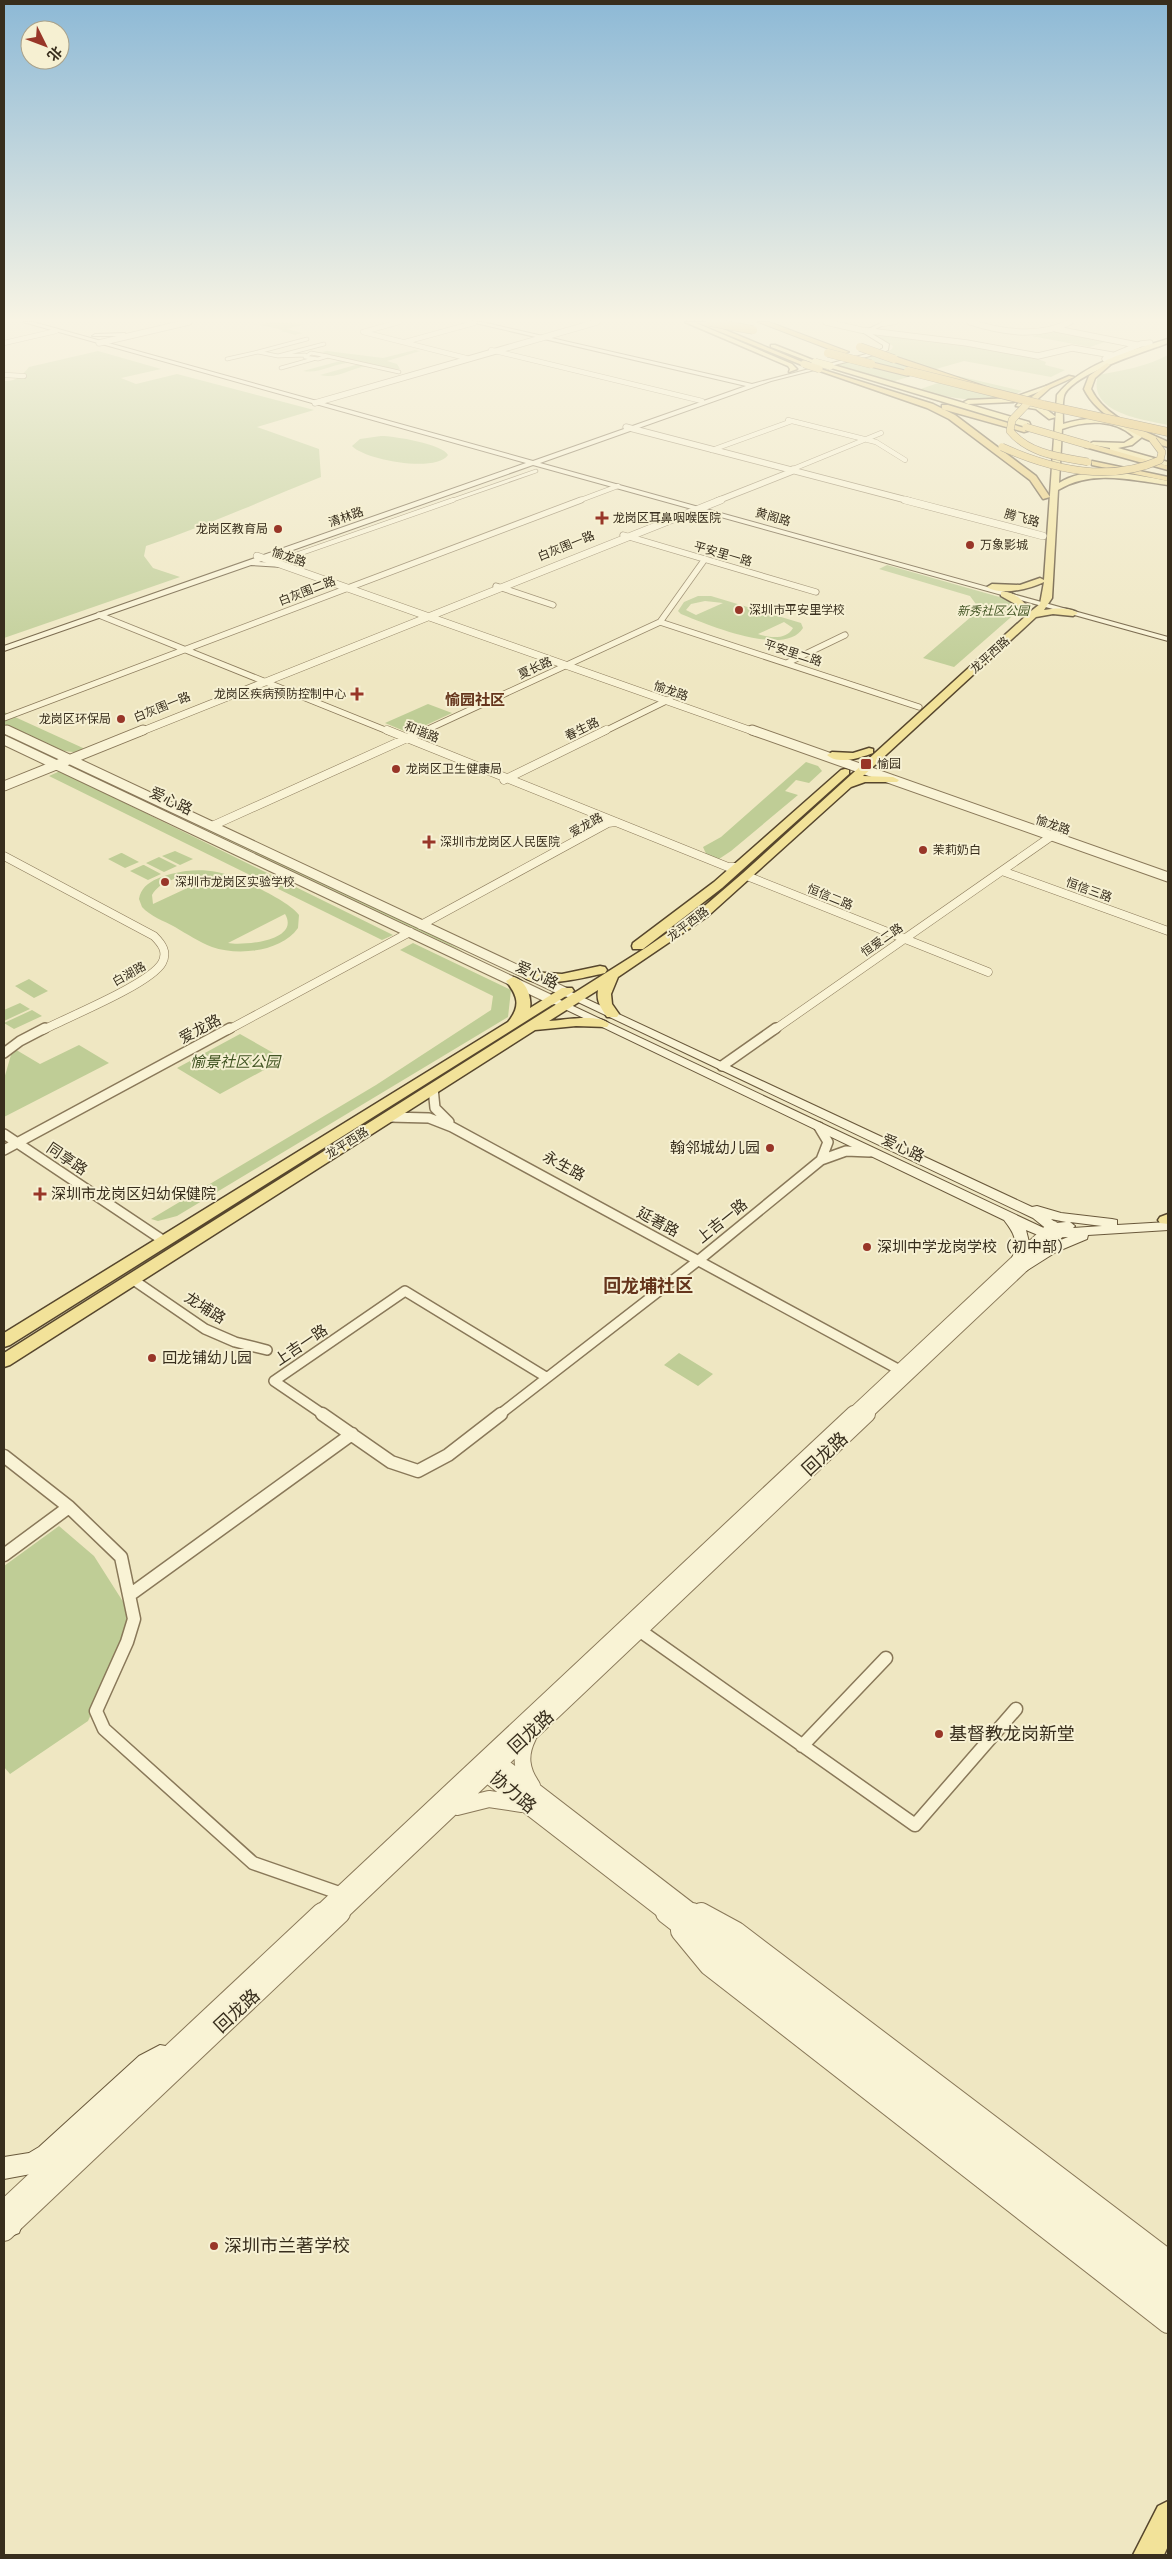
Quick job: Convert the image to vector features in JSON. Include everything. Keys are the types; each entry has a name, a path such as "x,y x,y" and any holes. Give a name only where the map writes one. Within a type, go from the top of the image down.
{"highway":[{"path":"987,441 1033,478 1046,497"},
{"path":"991,441 1029,460 1051,466 1079,470 1117,471 1140,468 1160,460 1162,452 1157,441"},
{"path":"1023,441 1038,450 1168,479"},
{"path":"1077,441 1168,470"}],"main road":[{"name":"黄阁路","path":"457,441 500,453 534,459 618,486 698,506 1004,594 1040,602 1168,638"},
{"path":"473,441 534,459 591,441"},
{"path":"1040,602 1050,441"},
{"path":"1040,602 1054,489 1057,441"},
{"path":"1090,445 1121,445 1134,441"},
{"path":"1090,445 1168,464"},
{"path":"500,453 509,461 504,470"},
{"path":"555,467 550,460 557,453"},
{"name":"清林路","path":"4,644 516,469 534,459"},
{"name":"清林路","path":"481,480 534,459"},
{"path":"516,469 535,466 555,467"},
{"name":"黄阁路","path":"555,467 992,587 1074,613 1168,638"},
{"path":"1054,489 1076,480 1102,476 1168,483"},
{"name":"清林路","path":"4,648 261,557 284,559 318,536"},
{"path":"236,567 284,559"},
{"path":"992,587 1021,588 1040,581"},
{"path":"1004,594 1021,603 1029,614 1074,613"},
{"name":"龙平西路","path":"564,999 600,970 671,923 843,781 1040,602"},
{"name":"龙平西路","path":"863,763 919,707 936,698"},
{"path":"830,756 854,756 863,763 877,768 890,777"},
{"path":"830,756 841,766 843,781 890,777"},
{"name":"龙平西路","path":"4,1340 564,999 615,973 682,930 747,876 843,781"},
{"path":"530,976 562,978 600,970"},
{"path":"513,981 522,991 524,1000 519,1028 603,1017 603,993 608,981 615,973"},
{"name":"爱心路","path":"564,999 819,1127 1006,1215 1052,1231"},
{"name":"爱心路","path":"603,1017 722,1066 1038,1215 1052,1231"},
{"name":"龙平西路","path":"4,1361 433,1088 519,1028"},
{"path":"1006,1200 1060,1217 1107,1227"},
{"path":"1006,1215 1022,1234 1023,1250 1020,1263"},
{"path":"1052,1231 1168,1221"},
{"path":"1020,1263 1107,1227"},
{"path":"4,2168 31,2163 47,2155 146,2063 160,2055 170,2055"},
{"path":"1148,2555 1168,2516"}],"street":[{"name":"腾飞路","path":"683,441 1044,533"},
{"path":"713,449 733,441"},
{"path":"791,470 860,441"},
{"path":"874,441 905,460"},
{"name":"白灰围一路","path":"4,785 791,470"},
{"path":"284,559 536,471"},
{"name":"白灰围二路","path":"4,718 618,486"},
{"name":"平安里一路","path":"625,536 816,592"},
{"name":"愉龙路","path":"261,557 284,559 348,588 830,756 863,763"},
{"name":"夏长路","path":"212,826 570,665 660,622 705,559"},
{"path":"498,587 553,605"},
{"name":"和谐路","path":"97,616 505,779 724,870 729,875"},
{"name":"平安里二路","path":"660,622 919,707"},
{"path":"787,663 845,635"},
{"name":"春生路","path":"505,779 668,700"},
{"name":"爱心路","path":"4,729 530,976 564,999"},
{"name":"爱心路","path":"4,740 513,981 564,999"},
{"name":"愉龙路","path":"890,777 1168,872"},
{"name":"和谐路","path":"612,823 728,867 738,867"},
{"name":"爱龙路","path":"423,926 612,823"},
{"name":"愉龙路","path":"1054,834 1168,877"},
{"name":"恒爱二路","path":"722,1066 1054,834"},
{"name":"白湖路","path":"4,856 154,936 160,940 166,952 161,966 147,978 20,1042 4,1053"},
{"name":"恒信三路","path":"1002,871 1168,931"},
{"name":"恒信二路","path":"747,876 988,972"},
{"name":"爱龙路","path":"4,1150 410,932"},
{"path":"4,1042 13,1048"},
{"name":"永生路","path":"433,1088 432,1104 445,1119 693,1252 699,1260"},
{"name":"延著路","path":"388,1117 415,1116 443,1123 904,1372"},
{"path":"819,1127 828,1142 821,1160"},
{"name":"同享路","path":"4,1134 164,1241"},
{"name":"上吉一路","path":"546,1377 405,1291 274,1381 391,1462 418,1471 448,1455 699,1260 821,1160 846,1151 874,1152"},
{"name":"回龙路","path":"5,2221 170,2055 342,1894 489,1766 1052,1231"},
{"name":"龙埔路","path":"132,1278 204,1329 235,1342 267,1350"},
{"name":"回龙路","path":"5,2221 445,1814 489,1766 532,1732 904,1372"},
{"path":"131,1594 352,1434"},
{"path":"4,1456 70,1508 121,1557 131,1594 134,1619 127,1642 96,1711 104,1729 253,1863 342,1894"},
{"path":"4,1555 70,1508"},
{"path":"639,1630 915,1825 1016,1709"},
{"path":"802,1746 886,1658"},
{"path":"445,1814 471,1801 486,1799 532,1800 522,1766 522,1754 532,1732"},
{"name":"协力路","path":"489,1766 676,1911"},
{"path":"676,1911 715,1918 736,1932 1168,2260"},
{"path":"676,1911 1168,2281"},
{"path":"676,1911 1168,2303"},
{"path":"676,1911 709,1964 1168,2323"}],"green space":[{"path":"4,441 298,441 319,449 321,477 146,546 144,556 153,568 180,577 4,638"},
{"path":"357,441 417,441 437,447 448,455 441,460 416,464 385,460 359,451 352,446"},
{"name":"新秀社区公园","path":"887,565 1010,600 1018,611 954,667 923,658 972,616 978,607 970,596 879,569"},
{"path":"698,596 711,596 801,623 803,628 794,636 780,640 745,636 708,625 681,614 678,611 684,602","holes":["705,601 723,603 696,615 686,610 691,604","784,622 793,628 787,635 772,637 758,634"]},
{"path":"428,704 452,713 409,733 385,723"},
{"path":"4,712 83,748 83,752 52,748 23,735 4,725"},
{"path":"806,762 818,766 822,771 809,783 796,780 785,791 798,795 731,851 719,859 707,856 703,847 721,837"},
{"path":"78,767 434,935 464,952 76,768"},
{"path":"60,771 393,935 382,940 49,776"},
{"path":"175,851 193,859 180,865 162,856"},
{"path":"121,853 139,862 125,868 108,859"},
{"path":"159,857 177,866 164,872 146,863"},
{"path":"143,865 161,874 148,880 130,871"},
{"path":"186,871 213,871 225,874 274,896 294,909 299,915 298,928 290,936 270,947 246,951 222,950 193,938 153,916 142,907 139,899 141,892 151,882 164,876","holes":["181,877 211,877 153,904 152,895 160,886","285,914 288,923 285,930 278,936 268,940 245,944 228,943"]},
{"path":"413,943 511,990 508,1017 177,1216 158,1221 151,1219 376,1085 491,1010 493,996 400,950"},
{"path":"29,979 48,991 34,998 15,986"},
{"path":"20,1003 30,1009 4,1021 4,1010"},
{"path":"32,1010 42,1016 14,1029 4,1023"},
{"name":"愉景社区公园","path":"240,1034 284,1059 220,1094 177,1068"},
{"path":"79,1045 109,1063 4,1117 4,1079 13,1048 40,1064"},
{"path":"679,1353 713,1374 698,1386 664,1365"},
{"path":"59,1526 94,1556 134,1619 88,1721 10,1774 4,1767 4,1566"}],"place":[{"name":"龙岗区耳鼻咽喉医院","path":"602,518"},
{"name":"龙岗区教育局","path":"278,529"},
{"name":"万象影城","path":"970,545"},
{"name":"深圳市平安里学校","path":"739,610"},
{"name":"龙岗区疾病预防控制中心","path":"357,694"},
{"name":"龙岗区环保局","path":"121,719"},
{"name":"愉园","path":"866,764"},
{"name":"龙岗区卫生健康局","path":"396,769"},
{"name":"深圳市龙岗区人民医院","path":"429,842"},
{"name":"茉莉奶白","path":"923,850"},
{"name":"深圳市龙岗区实验学校","path":"165,882"},
{"name":"翰邻城幼儿园","path":"770,1148"},
{"name":"深圳市龙岗区妇幼保健院","path":"40,1194"},
{"name":"深圳中学龙岗学校（初中部）","path":"867,1247"},
{"name":"回龙铺幼儿园","path":"152,1358"},
{"name":"基督教龙岗新堂","path":"939,1734"},
{"name":"深圳市兰著学校","path":"214,2246"}],"district":[{"name":"愉园社区","path":"475,700"},
{"name":"回龙埔社区","path":"648,1286"}]}
